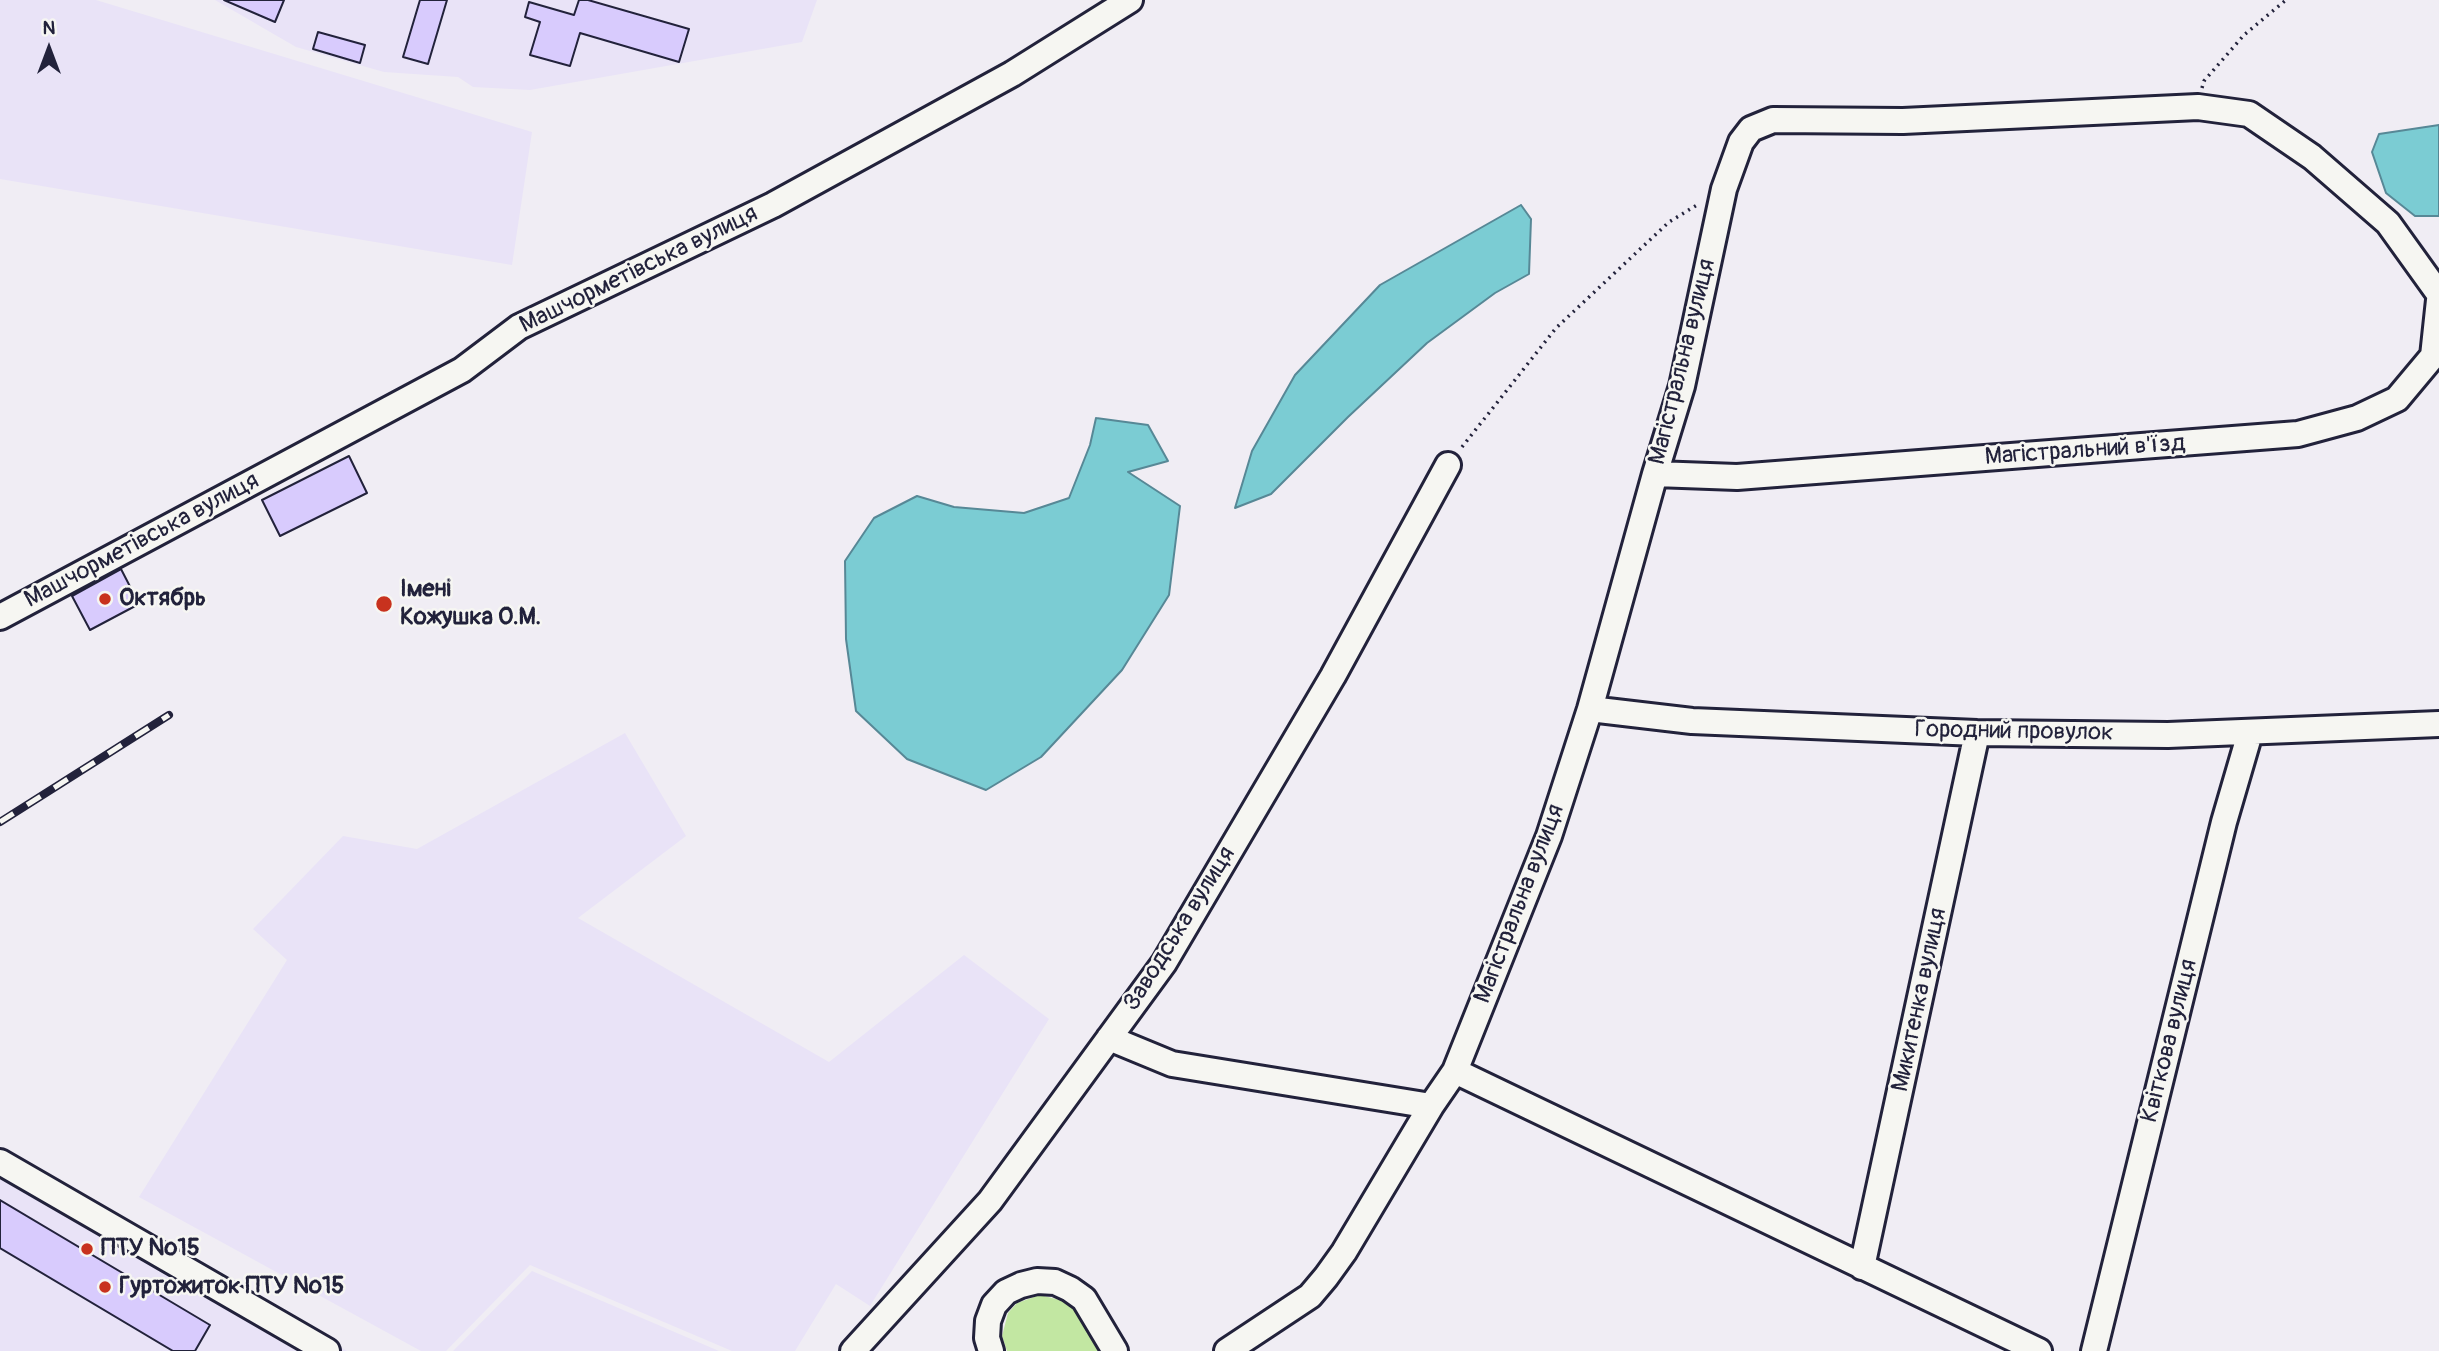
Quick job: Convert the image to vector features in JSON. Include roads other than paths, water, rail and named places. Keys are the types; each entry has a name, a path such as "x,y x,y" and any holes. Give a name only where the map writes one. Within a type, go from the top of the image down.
{"street":[{"name":"Машчорметівська вулиця","path":"0,617 462,370 519,327 797,192 1012,74 1130,0"},
{"name":"Магістральна вулиця","path":"1227,1351 1310,1296 1326,1277 1455,1071 1549,836 1590,709 1682,386 1724,189 1741,142 1751,129 1773,120 1903,121 2198,107 2249,114 2312,157 2388,223 2439,294"},
{"name":"Магістральний в'їзд","path":"1655,474 1737,477 2298,434 2357,418 2397,399 2433,356 2439,300"},
{"name":"Заводська вулиця","path":"853,1351 990,1201 1164,963 1326,688 1448,465"},
{"name":"Городний провулок","path":"1590,709 1692,721 1977,733 2168,735 2439,724"},
{"name":"Микитенка вулиця","path":"1862,1268 1977,733"},
{"name":"Квіткова вулиця","path":"2094,1351 2224,822 2250,733"},
{"path":"1109,1038 1172,1064 1431,1106"},
{"path":"1455,1071 2039,1351"},
{"path":"0,1162 327,1351"},
{"path":"991,1351 987,1338 988,1321 994,1305 1006,1293 1037,1281 1055,1282 1084,1299 1115,1351"}],"water":[{"path":"2439,125 2439,216 2415,216 2386,193 2372,152 2379,134"},
{"path":"1521,205 1531,219 1529,274 1495,293 1427,343 1271,494 1235,508 1252,451 1295,375 1380,285"},
{"path":"1096,418 1148,425 1168,461 1128,472 1180,506 1169,595 1122,670 1041,757 986,790 907,759 856,711 846,639 845,561 874,518 917,496 954,507 1024,513 1069,498 1090,445"}],"railway":[{"path":"0,822 169,715"}],"place":[{"name":"Октябрь","path":"105,599"},
{"name":"Імені Кожушка О.М.","path":"384,604"},
{"name":"ПТУ №15","path":"87,1249"},
{"name":"Гуртожиток ПТУ №15","path":"105,1287"}]}
